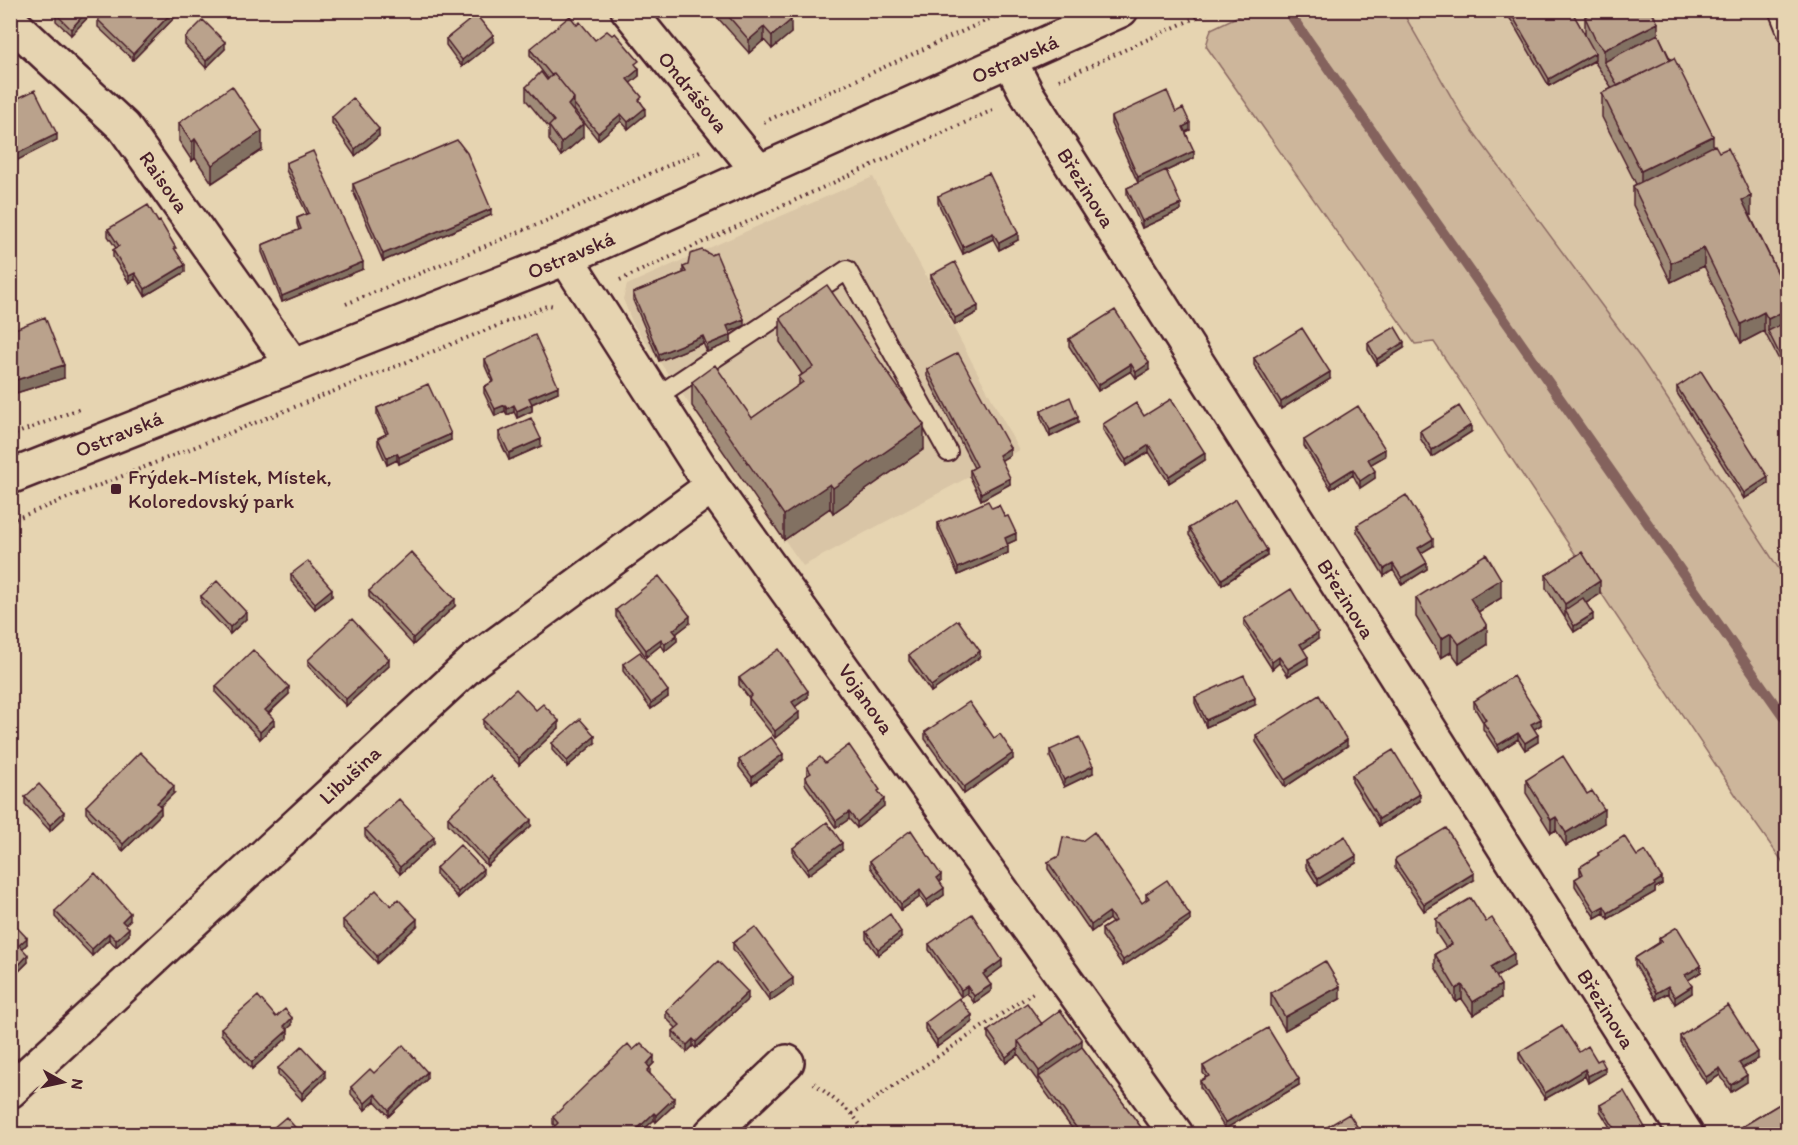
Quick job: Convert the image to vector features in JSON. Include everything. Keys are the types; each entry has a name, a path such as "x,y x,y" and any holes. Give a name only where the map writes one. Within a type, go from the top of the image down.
{"street":[{"name":"Ondrášova","path":"627,10 759,172"},
{"name":"Ostravská","path":"10,477 566,258 1121,10"},
{"name":"Raisova","path":"10,21 124,127 293,365"},
{"name":"Březinova","path":"1010,61 1034,105 1686,1134"},
{"name":"Vojanova","path":"566,258 712,486 1176,1134"},
{"name":"Libušina","path":"10,1091 474,661 712,486"},
{"path":"711,1134 787,1062"}],"lane":[{"path":"1778,10 1788,35"},
{"path":"656,397 847,270 948,452"}],"path":[{"path":"339,307 548,220 1009,10"},
{"path":"1194,18 1212,10"},
{"path":"10,521 549,305 557,306"},
{"path":"10,436 87,406"},
{"path":"852,1114 1061,974"},
{"path":"787,1062 852,1114 867,1134"}],"shaded area":[{"path":"1249,11 1402,11 1464,119 1642,360 1787,581 1787,868 1741,803 1434,342 1415,344 1206,46 1211,29"},
{"path":"1402,11 1787,11 1787,581 1642,360 1464,119"},
{"path":"873,177 1019,450 803,566 633,324 623,299 627,285"}],"building":[{"path":"59,10 88,10 71,29 56,14"},
{"path":"107,10 174,10 133,54 98,20"},
{"path":"723,10 784,10 791,20 772,36 764,27 749,40"},
{"path":"1509,10 1571,10 1595,53 1549,79"},
{"path":"1594,10 1651,10 1658,23 1604,50 1595,39 1585,17"},
{"path":"476,15 493,35 462,60 446,39"},
{"path":"570,16 577,25 580,22 595,40 607,31 612,35 615,33 639,61 635,64 639,69 627,79 642,97 639,100 645,108 628,122 621,114 598,133 574,104 574,98 554,73 552,76 530,49"},
{"path":"203,20 225,42 206,61 185,38"},
{"path":"1658,34 1670,60 1618,86 1604,62"},
{"path":"1674,58 1713,136 1641,171 1602,93"},
{"path":"541,72 547,80 554,73 574,98 568,105 583,124 561,143 549,126 554,121 526,87"},
{"path":"232,86 262,131 212,165 195,139 192,142 179,123"},
{"path":"35,90 57,134 10,157 10,102"},
{"path":"1167,91 1176,112 1183,108 1190,123 1183,127 1194,151 1138,177 1111,117"},
{"path":"353,98 379,129 355,149 332,117"},
{"path":"457,140 467,153 491,209 383,254 353,184"},
{"path":"1715,145 1719,152 1728,148 1751,196 1742,200 1788,294 1788,309 1768,319 1764,312 1741,324 1704,248 1671,263 1633,186"},
{"path":"313,151 363,262 282,296 262,245 301,229 297,218 309,213 286,163"},
{"path":"1166,170 1181,204 1142,221 1127,188"},
{"path":"989,173 1018,233 999,243 993,233 963,247 938,196"},
{"path":"148,205 158,222 160,221 185,265 145,289 135,273 129,276 113,250 119,246 108,229"},
{"path":"702,250 711,255 716,253 744,319 727,326 731,335 707,345 703,336 659,354 633,293 686,272 683,267 688,265 690,254"},
{"path":"955,262 978,306 955,318 931,275"},
{"path":"827,285 924,425 833,488 830,484 784,515 692,382 715,365 752,418 803,382 799,377 813,367 780,318"},
{"path":"1115,310 1149,363 1136,372 1131,364 1098,385 1069,339"},
{"path":"45,317 64,365 16,380 10,368 10,331"},
{"path":"1788,321 1788,371 1768,331"},
{"path":"1395,327 1404,342 1377,359 1368,343"},
{"path":"1302,328 1330,372 1281,402 1254,358"},
{"path":"535,335 558,386 529,398 532,404 517,411 514,405 507,409 505,405 495,409 484,387 494,381 485,359"},
{"path":"958,353 1010,448 999,455 1010,478 981,493 970,470 977,466 927,369"},
{"path":"1701,371 1768,477 1744,493 1677,387"},
{"path":"428,384 451,434 399,457 397,453 387,458 378,438 388,433 377,408"},
{"path":"1070,397 1078,417 1050,430 1041,411"},
{"path":"1171,399 1205,453 1169,476 1149,445 1126,460 1103,424 1136,403 1144,416"},
{"path":"1358,406 1385,449 1368,459 1375,471 1360,481 1353,469 1331,483 1304,440"},
{"path":"1459,406 1471,425 1432,450 1420,431"},
{"path":"531,418 541,439 509,453 499,432"},
{"path":"1406,495 1433,539 1418,548 1427,563 1402,578 1393,564 1384,569 1357,525"},
{"path":"1236,499 1267,550 1222,579 1189,528"},
{"path":"988,501 992,508 999,505 1005,517 1008,516 1016,533 1005,538 1008,546 958,568 938,523"},
{"path":"411,552 455,599 413,638 369,591"},
{"path":"1582,552 1600,581 1565,604 1546,575"},
{"path":"1486,554 1501,579 1470,598 1487,626 1459,644 1451,633 1441,639 1416,598"},
{"path":"308,561 332,589 315,603 291,574"},
{"path":"659,576 690,616 673,630 677,635 665,644 661,639 646,650 616,610"},
{"path":"217,581 246,612 230,627 201,596"},
{"path":"1291,589 1318,633 1300,644 1308,657 1288,669 1279,657 1272,662 1244,619"},
{"path":"1583,598 1593,614 1574,626 1565,610"},
{"path":"352,619 389,659 346,699 308,660"},
{"path":"958,620 980,651 931,686 909,655"},
{"path":"779,649 808,691 792,702 799,712 775,731 749,698 752,695 739,678"},
{"path":"253,650 289,687 265,710 274,719 260,732 216,686"},
{"path":"640,652 668,691 651,703 623,664"},
{"path":"1244,675 1255,698 1206,720 1195,697"},
{"path":"1513,676 1541,719 1531,724 1538,735 1525,743 1518,733 1498,745 1483,722 1486,720 1474,701"},
{"path":"516,689 536,710 543,704 559,721 519,758 483,720"},
{"path":"1319,695 1347,740 1285,780 1256,735"},
{"path":"969,702 994,738 1000,734 1013,753 964,787 925,732"},
{"path":"580,719 595,736 567,761 552,743"},
{"path":"771,737 783,754 752,777 739,760"},
{"path":"1079,737 1093,766 1064,780 1050,750"},
{"path":"849,745 884,799 857,822 849,812 836,821 805,777 811,773 807,767 820,757 825,763"},
{"path":"1393,750 1420,794 1379,819 1352,775"},
{"path":"140,752 174,786 157,803 161,807 123,844 86,806"},
{"path":"1563,756 1587,794 1592,791 1604,809 1566,833 1556,817 1551,820 1526,780"},
{"path":"491,776 531,820 487,860 448,817"},
{"path":"39,784 64,812 50,825 25,797"},
{"path":"399,799 434,837 400,867 365,829"},
{"path":"827,822 842,843 808,868 793,848"},
{"path":"1446,828 1474,873 1424,904 1395,861 1396,858"},
{"path":"911,830 941,875 937,878 944,888 927,900 920,890 901,904 870,861"},
{"path":"1094,832 1142,903 1149,898 1146,894 1167,880 1190,915 1123,960 1102,929 1115,921 1109,912 1091,925 1048,862 1059,856 1063,837 1082,841"},
{"path":"1345,836 1356,856 1318,879 1306,860"},
{"path":"1624,836 1637,856 1645,851 1662,878 1654,883 1655,885 1608,913 1604,906 1595,911 1575,879 1583,874 1580,867"},
{"path":"460,845 483,869 458,892 436,868"},
{"path":"95,873 130,913 122,921 129,928 116,940 109,933 92,949 55,911"},
{"path":"376,890 391,906 398,899 417,919 377,956 343,920"},
{"path":"1471,898 1486,922 1492,918 1514,953 1491,967 1501,985 1473,1002 1462,985 1456,989 1435,954 1452,944 1436,919"},
{"path":"890,914 901,932 878,949 866,932"},
{"path":"972,914 1002,960 983,974 991,985 974,996 967,986 961,990 929,944"},
{"path":"10,920 27,938 19,945 28,955 15,969 10,964"},
{"path":"755,927 793,978 770,994 733,943"},
{"path":"1677,927 1701,966 1685,975 1692,986 1675,997 1668,986 1656,993 1635,958 1662,941 1659,938"},
{"path":"718,961 748,992 696,1042 693,1039 687,1045 673,1031 680,1025 666,1011"},
{"path":"1325,961 1340,986 1285,1017 1271,993"},
{"path":"258,996 276,1017 285,1009 292,1018 284,1026 288,1030 252,1062 221,1028"},
{"path":"959,998 972,1015 937,1040 925,1023"},
{"path":"1027,1003 1042,1024 1018,1041 1018,1048 1006,1057 988,1031"},
{"path":"1728,1005 1758,1052 1739,1063 1747,1075 1731,1085 1720,1068 1706,1077 1680,1036"},
{"path":"1060,1010 1082,1040 1039,1071 1018,1041"},
{"path":"1562,1026 1579,1052 1588,1046 1597,1061 1601,1059 1605,1067 1588,1076 1585,1069 1545,1093 1519,1052"},
{"path":"1268,1028 1299,1079 1225,1123 1200,1081 1209,1076 1203,1066"},
{"path":"641,1043 654,1056 647,1064 650,1068 647,1071 674,1098 632,1134 555,1134 551,1130 558,1123 553,1117 628,1044 633,1050"},
{"path":"403,1045 427,1072 389,1110 375,1094 365,1103 351,1087 370,1069 374,1073"},
{"path":"302,1046 325,1071 302,1093 278,1068"},
{"path":"1082,1047 1146,1134 1081,1134 1039,1077"},
{"path":"1624,1091 1647,1131 1641,1134 1618,1134 1600,1105"},
{"path":"1783,1102 1788,1108 1788,1134 1744,1134 1740,1128"},
{"path":"1349,1114 1360,1131 1355,1134 1317,1133"},
{"path":"286,1117 301,1134 266,1134"},
{"path":"1541,1128 1545,1134 1529,1134"}],"waterway":[{"path":"1287,10 1788,723"}],"place":[{"name":"Frýdek-Místek, Místek, Koloredovský park","path":"116,489"}]}
